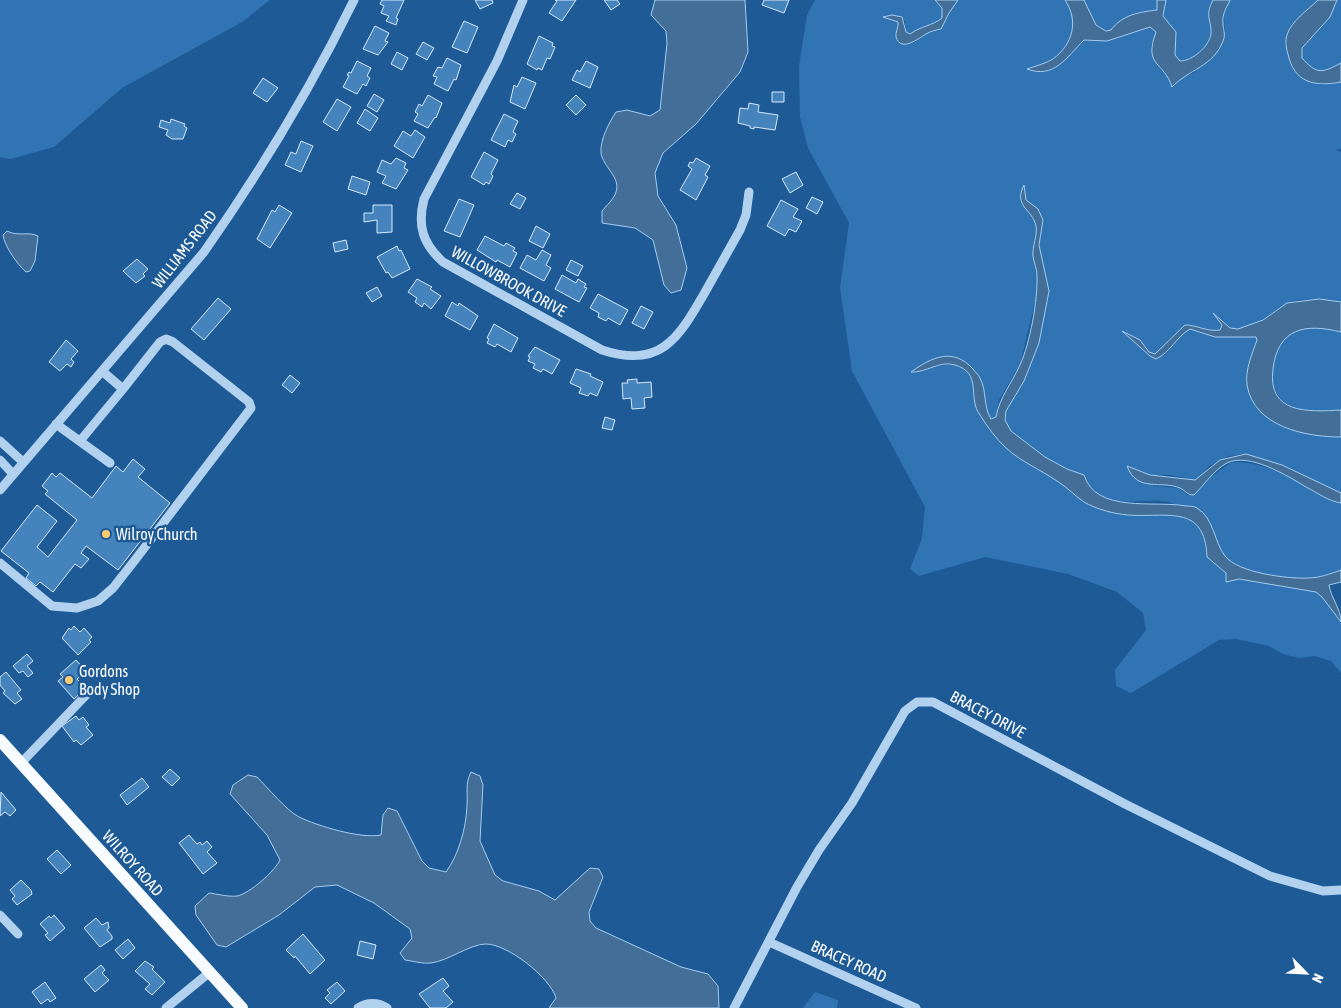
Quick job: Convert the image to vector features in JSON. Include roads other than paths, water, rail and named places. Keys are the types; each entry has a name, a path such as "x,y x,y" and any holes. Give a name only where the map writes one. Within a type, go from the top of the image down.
{"main road":[{"name":"WILROY ROAD","path":"0,740 242,1008"}],"street":[{"name":"WILLIAMS ROAD","path":"0,490 192,267 231,212 320,68 354,0"},
{"name":"WILLOWBROOK DRIVE","path":"523,0 497,61 424,200 421,213 422,235 433,253 443,262 602,350 616,354 644,355 667,345 685,328 740,230 746,215 749,192"},
{"path":"0,563 52,606 77,608 98,600 113,588 135,560 251,408 250,402 173,342 166,340 160,342 80,441"},
{"path":"102,371 123,389"},
{"path":"56,424 110,463"},
{"path":"0,441 23,462"},
{"path":"0,460 13,474"},
{"path":"21,763 90,691"},
{"name":"BRACEY DRIVE","path":"734,1008 797,886 852,803 905,711 917,702 925,700 933,702 1125,804 1270,876 1323,891 1341,890"},
{"path":"0,915 18,934"},
{"name":"BRACEY ROAD","path":"769,942 916,1008"},
{"path":"166,1008 210,972"},
{"path":"358,1008 369,1003 378,1004 386,1008"}],"place":[{"name":"Wilroy Church","path":"106,534"},
{"name":"Gordons Body Shop","path":"69,680"}]}
